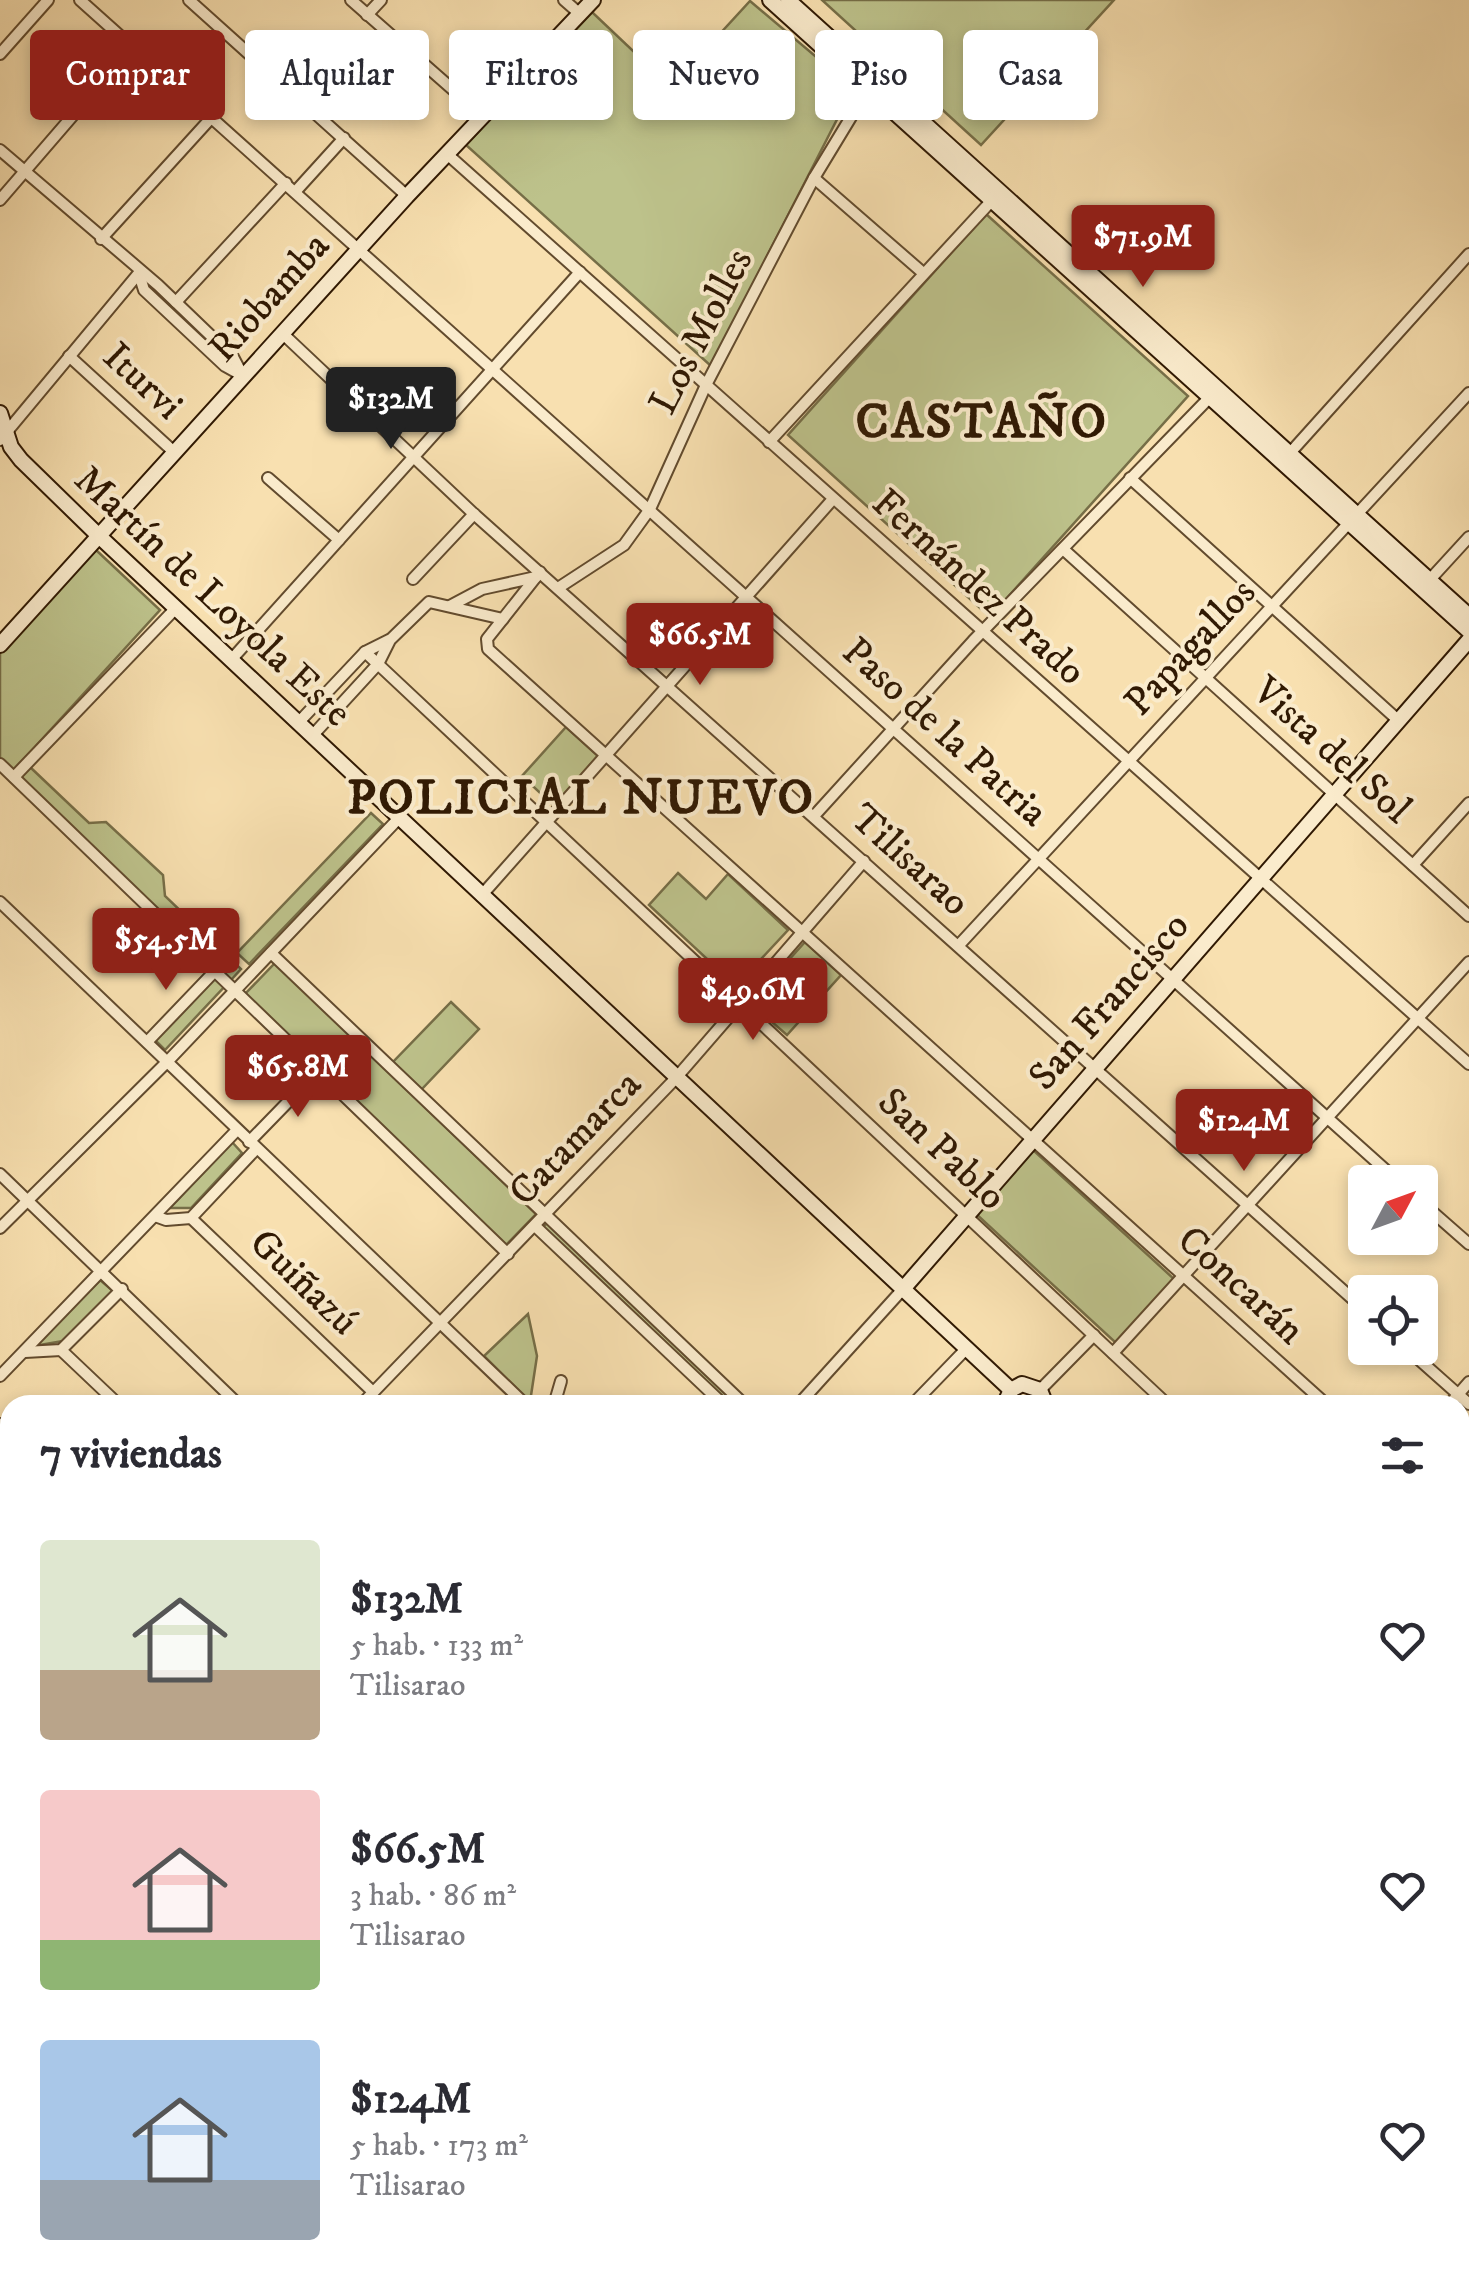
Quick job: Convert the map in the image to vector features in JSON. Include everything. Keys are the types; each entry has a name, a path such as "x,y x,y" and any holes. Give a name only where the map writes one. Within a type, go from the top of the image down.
{"main road":[{"name":"Riobamba","path":"565,30 594,0"},
{"path":"770,0 815,37"},
{"path":"788,0 818,30"},
{"name":"Riobamba","path":"0,645 6,627 100,537 479,120"},
{"path":"911,120 1426,584 1469,616"},
{"path":"1215,394 1290,454 1354,520"},
{"name":"Martín de Loyola Este","path":"0,413 3,436 21,460 100,537 1011,1390"},
{"path":"1426,584 1469,631"},
{"name":"San Francisco","path":"903,1289 1469,640"},
{"path":"1009,1395 1022,1384 1038,1395"}],"street":[{"path":"0,54 48,0"},
{"name":"Paso de la Patria","path":"80,0 113,30"},
{"path":"189,0 407,196"},
{"path":"350,0 449,86"},
{"path":"368,14 381,0"},
{"path":"564,0 580,14"},
{"path":"0,200 70,120"},
{"path":"101,239 210,120"},
{"name":"Paso de la Patria","path":"214,120 1381,1165"},
{"name":"Los Molles","path":"558,588 624,545 650,509 706,385 814,178 849,120"},
{"path":"296,192 344,138"},
{"path":"0,150 176,302 234,357 243,376"},
{"name":"Fernández Prado","path":"447,154 1469,1064"},
{"path":"814,178 922,272"},
{"path":"176,302 286,183"},
{"path":"769,442 995,197"},
{"path":"1290,454 1469,254"},
{"path":"231,660 580,272"},
{"path":"3,436 139,273"},
{"path":"139,273 144,290 225,366 243,376"},
{"name":"Tilisarao","path":"282,334 538,574 1348,1295"},
{"name":"Iturvi","path":"70,356 174,452"},
{"path":"814,816 1130,478 1215,394"},
{"name":"Papagallos","path":"959,945 1203,676 1469,394"},
{"path":"268,478 339,540"},
{"path":"1130,478 1400,721"},
{"path":"481,896 833,499"},
{"path":"414,579 474,514"},
{"path":"1426,584 1469,537"},
{"name":"Vista del Sol","path":"1063,549 1469,916"},
{"path":"450,606 482,588 538,574"},
{"path":"312,736 378,664 390,640 428,602 503,619 538,574"},
{"path":"14,777 176,608"},
{"name":"Concarán","path":"503,619 487,639 488,649 1316,1395"},
{"path":"298,723 365,652 390,640"},
{"name":"San Pablo","path":"365,652 1157,1395"},
{"path":"0,764 508,1254"},
{"path":"1413,865 1469,804"},
{"path":"0,1228 167,1062 399,818"},
{"name":"Catamarca","path":"370,1395 676,1078 864,861"},
{"path":"0,902 513,1395"},
{"path":"270,953 734,1395"},
{"path":"1113,1353 1469,962"},
{"path":"147,1042 214,972"},
{"path":"155,1216 166,1220 191,1218 318,1071"},
{"path":"0,1376 236,1130"},
{"path":"0,1174 122,1289 225,1395"},
{"path":"1438,1217 1469,1244"},
{"name":"Guiñazú","path":"191,1218 373,1392"},
{"path":"535,1226 713,1395"},
{"path":"24,1352 61,1350 122,1289"},
{"name":"San Francisco","path":"807,1395 903,1289"},
{"path":"1045,1395 1094,1335"},
{"path":"922,1395 967,1348"},
{"path":"61,1350 108,1395"},
{"path":"1425,1365 1458,1395 1469,1382"},
{"path":"556,1395 560,1381"}],"green space":[{"path":"822,0 1114,0 1086,30 963,30 963,120 1004,120 981,145 943,110 943,30 855,30"},
{"path":"750,1 784,30 723,30"},
{"path":"592,12 611,30 575,30"},
{"path":"613,32 633,51 633,120 795,120 795,39 815,56 815,120 837,120 711,366 466,145 490,120 613,120"},
{"path":"986,214 1188,396 990,617 788,435"},
{"path":"96,550 160,610 13,771 0,758 0,649"},
{"path":"566,727 598,756 554,806 522,776"},
{"path":"30,767 89,823 106,822 163,875 165,896 241,969 231,980 20,778"},
{"path":"371,813 383,824 249,964 237,953"},
{"path":"678,873 706,899 728,874 788,930 736,986 649,905"},
{"path":"805,942 841,975 787,1035 750,1003"},
{"path":"275,963 536,1214 506,1245 245,994"},
{"path":"216,976 226,985 165,1050 155,1040"},
{"path":"451,1002 479,1029 421,1090 393,1062"},
{"path":"232,1142 242,1153 191,1208 170,1208"},
{"path":"1032,1149 1174,1279 1116,1343 974,1212"},
{"path":"547,1223 728,1395 719,1395 542,1228"},
{"path":"100,1280 113,1291 63,1341 34,1346"},
{"path":"528,1314 537,1356 531,1395 523,1395 484,1356"}],"district":[{"name":"CASTAÑO","path":"982,422"},
{"name":"POLICIAL NUEVO","path":"581,798"}]}
